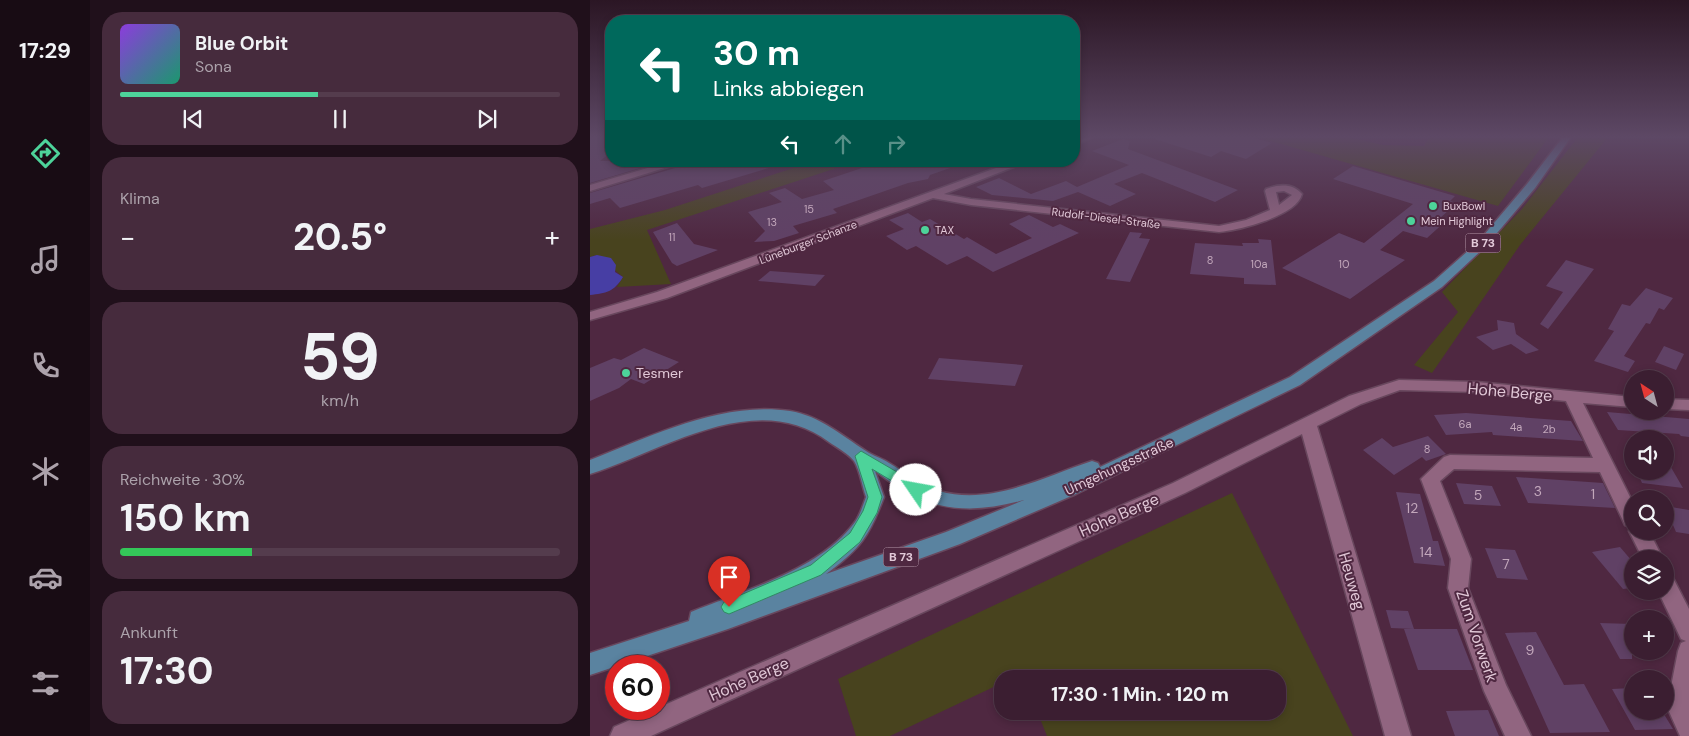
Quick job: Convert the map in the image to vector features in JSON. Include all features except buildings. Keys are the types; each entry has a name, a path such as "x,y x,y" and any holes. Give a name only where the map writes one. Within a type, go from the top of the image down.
{"main road":[{"name":"Umgehungsstraße","path":"590,663 737,616 944,541 1070,489 1203,427 1295,381 1438,284 1482,244 1542,171"},
{"path":"590,467 693,429 759,416 789,417 813,422 861,456 926,493 946,499 982,502 1017,496 1203,427"},
{"path":"590,663 782,586 816,570 842,550 864,525 875,497 861,456"}],"street":[{"path":"618,179 628,171"},
{"path":"590,188 645,171"},
{"name":"Lüneburger Schanze","path":"590,316 662,295 996,171"},
{"name":"Rudolf-Diesel-Straße","path":"933,195 965,201 1201,229 1219,229 1248,225 1271,214 1275,209"},
{"name":"Hohe Berge","path":"623,736 1179,488 1355,400 1399,385 1477,388 1624,401"},
{"path":"1572,397 1624,503"},
{"path":"1674,405 1689,406"},
{"name":"Heuweg","path":"1308,425 1398,736"},
{"name":"Zum Vorwerk","path":"1518,736 1496,691 1458,588 1461,558 1430,479 1450,462 1604,464"},
{"path":"1673,600 1689,632"},
{"path":"1689,651 1679,707 1689,727"}],"shaded area":[{"path":"783,171 826,171 647,230 671,284 617,287 623,277 597,255 590,257 590,229 665,210"},
{"path":"1377,171 1524,171 1498,206"},
{"path":"1551,171 1580,171 1520,245 1432,373 1414,365 1458,312 1442,292 1522,209"},
{"path":"597,255 611,258 616,265 615,272 623,277 613,289 590,295 590,257"},
{"path":"1232,493 1353,736 1047,736 1041,720 1286,720 1286,670 994,670 994,687 890,736 856,736 838,679"}],"place":[{"name":"BuxBowl","path":"1433,206"},
{"name":"Mein Highlight","path":"1411,221"},
{"name":"TAX","path":"925,230"},
{"name":"Tesmer","path":"626,373"}],"route":[{"path":"729,607 816,570 855,538 870,513 875,497 861,456 883,467 916,490"}]}
